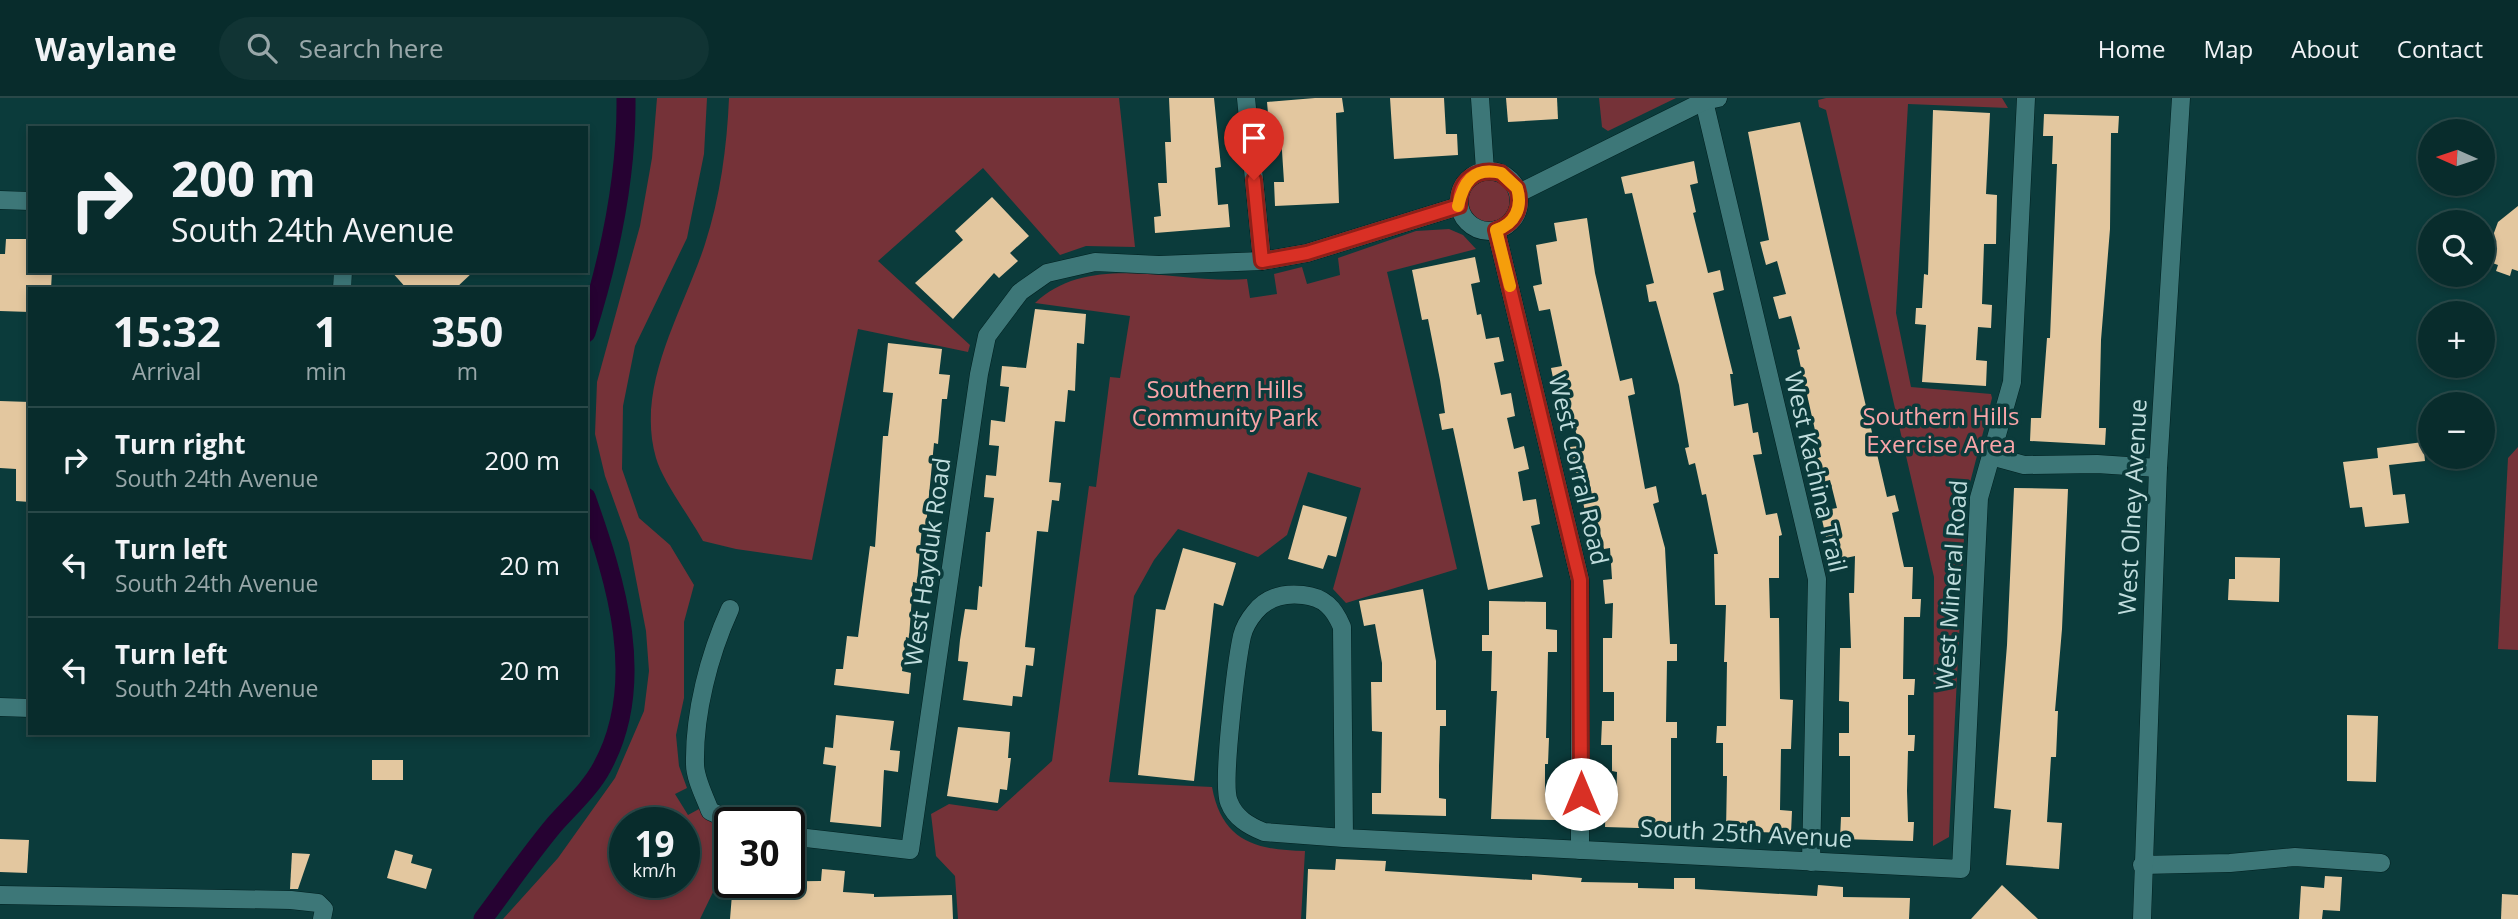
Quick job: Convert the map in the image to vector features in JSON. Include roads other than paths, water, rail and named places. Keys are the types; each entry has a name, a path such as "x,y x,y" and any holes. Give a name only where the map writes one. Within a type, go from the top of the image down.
{"street":[{"path":"1246,98 1262,261"},
{"path":"1480,98 1485,170"},
{"name":"West Mineral Road","path":"1961,869 1979,498 2012,383 2026,98"},
{"name":"West Olney Avenue","path":"2142,919 2158,468 2182,98"},
{"path":"1519,192 1711,100"},
{"name":"West Kachina Trail","path":"1711,100 1817,579 1811,862"},
{"path":"1485,170 1501,173 1511,180 1519,192 1518,210 1513,220 1496,230 1475,227 1465,219 1459,206 1462,188 1468,178 1485,170"},
{"path":"0,200 28,201"},
{"name":"West Hayduk Road","path":"805,837 910,850 982,361 987,336 1020,292 1047,273 1095,262 1159,265 1262,261 1307,253 1459,206"},
{"name":"West Corral Road","path":"1496,230 1580,580 1580,850"},
{"path":"1990,456 2024,465 2097,464 2158,468"},
{"name":"South 25th Avenue","path":"1344,838 1342,627 1337,614 1322,600 1294,594 1267,601 1255,611 1242,634 1226,786 1227,799 1239,818 1264,832 1344,838 1961,869"},
{"path":"714,813 710,811 694,766 700,715 715,642 730,610"},
{"path":"0,707 28,708"},
{"path":"2142,864 2230,863 2295,857 2381,863"},
{"path":"0,895 291,900 318,903 324,909 322,919"}],"waterway":[{"path":"588,326 603,275 620,187 626,98"},
{"path":"483,919 545,836 592,782 616,735 623,701 625,667 622,632 608,563 588,503"}],"park label":[{"name":"Southern Hills Community Park","path":"1225,404"},
{"name":"Southern Hills Exercise Area","path":"1941,431"}]}
